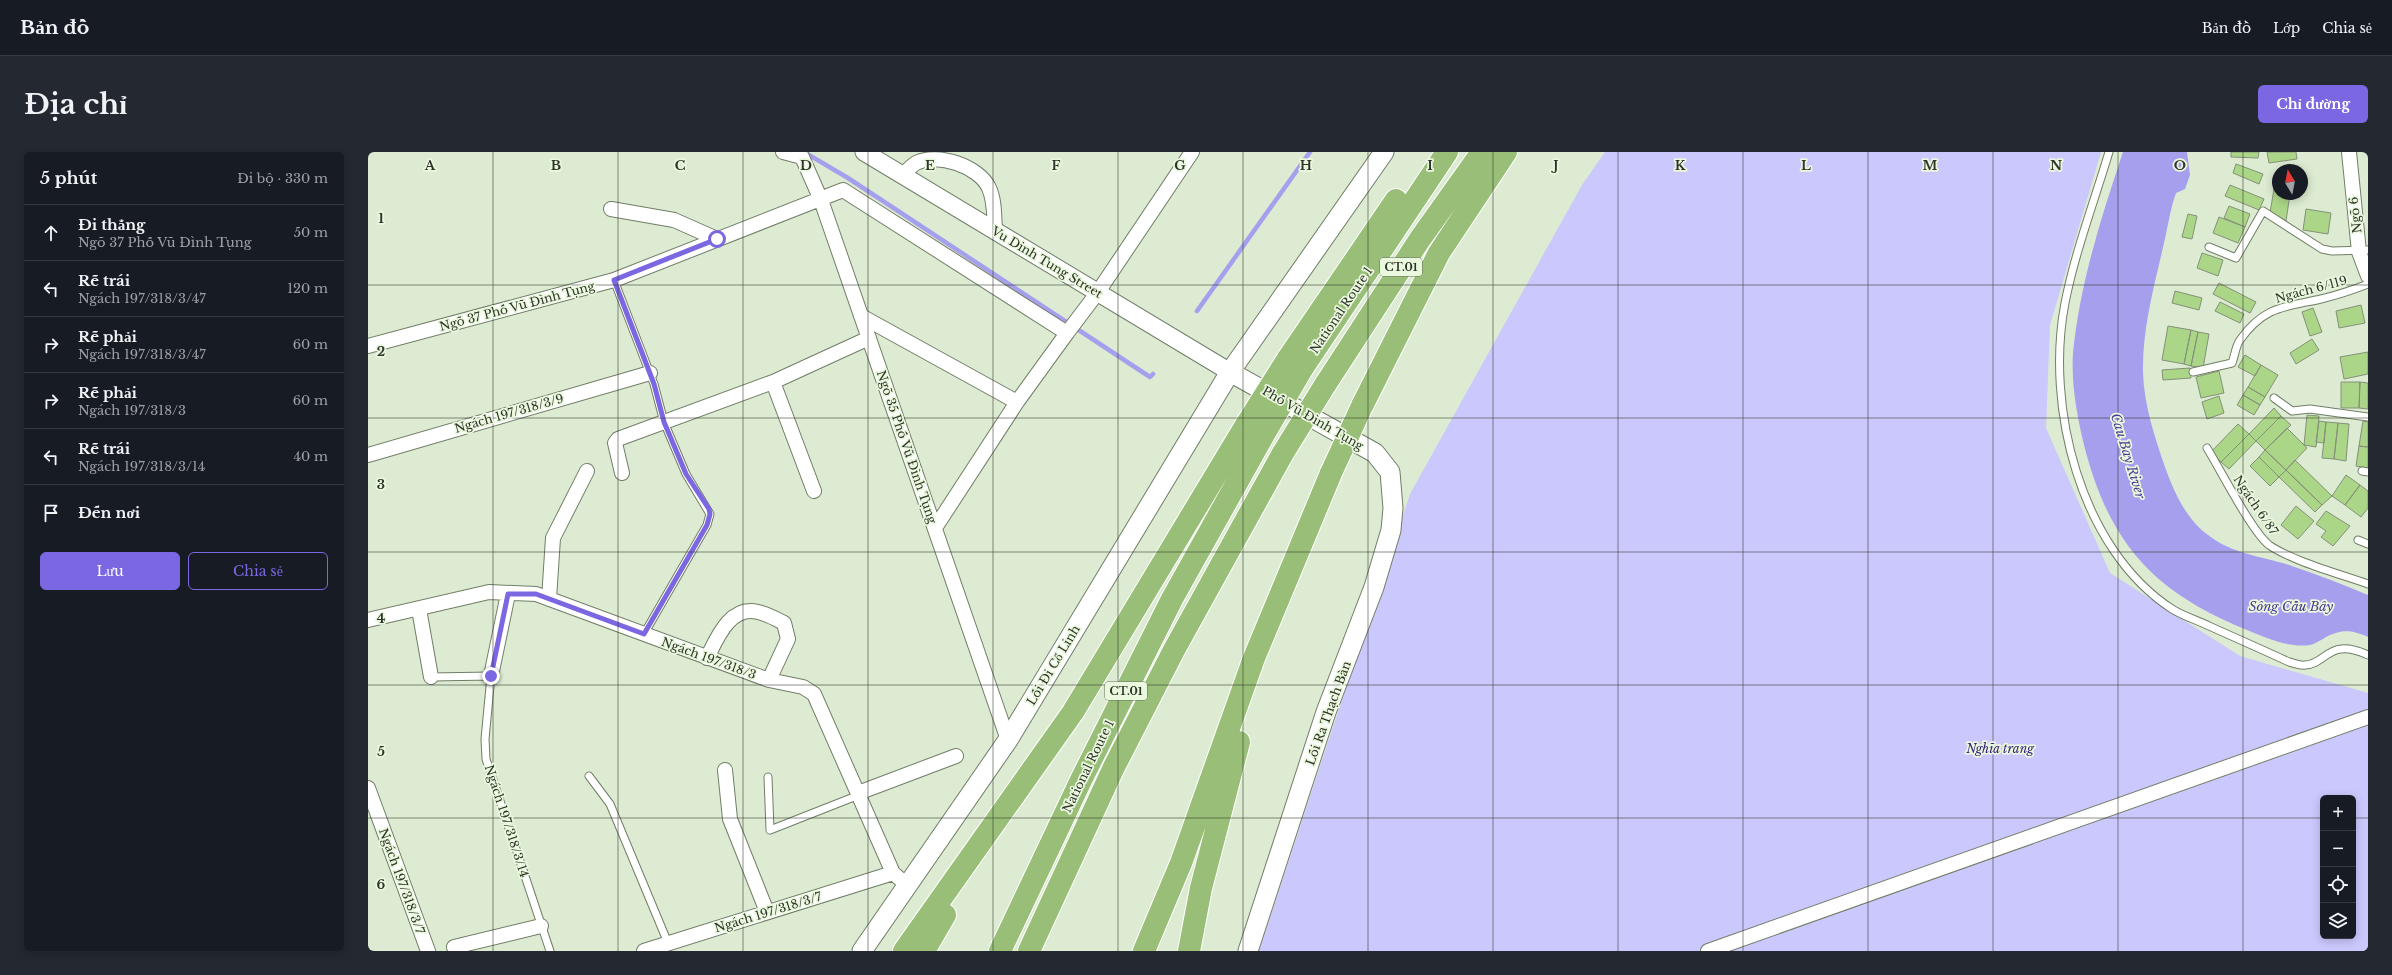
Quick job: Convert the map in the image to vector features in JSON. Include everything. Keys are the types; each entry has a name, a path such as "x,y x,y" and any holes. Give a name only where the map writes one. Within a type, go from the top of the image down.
{"highway":[{"path":"1295,365 1430,152"},
{"name":"National Route 1","path":"1295,365 1447,152"},
{"name":"National Route 1","path":"1028,951 1114,767 1170,657 1283,453 1420,238 1482,152"},
{"path":"1144,951 1181,863 1254,658 1310,518 1362,406 1439,253 1506,152"},
{"name":"CT.01","path":"1254,431 1295,365"},
{"path":"904,951 1073,712 1254,431"},
{"name":"National Route 1","path":"1000,951 1082,778 1254,431"},
{"path":"1189,951 1201,888 1256,682 1310,518"},
{"path":"924,951 1032,768"}],"main road":[{"name":"Lối Đi Cổ Linh","path":"862,951 900,880 1008,739 1230,372 1384,152"},
{"name":"Phố Vũ Đình Tụng","path":"1230,372 1375,454 1390,472"},
{"name":"Lối Ra Thạch Bàn","path":"1248,951 1322,726 1374,587 1391,530 1394,508 1390,472"}],"street":[{"name":"Ngõ 35 Phố Vũ Đình Tụng","path":"784,152 802,157 821,200 1008,739"},
{"name":"Vu Dinh Tung Street","path":"864,152 996,231 1094,297 1230,372"},
{"path":"935,528 1017,402 1094,297 1192,152"},
{"name":"Ngõ 6","path":"2349,152 2368,276"},
{"path":"903,175 917,162 936,158 965,164 980,175 989,188 994,208 996,231"},
{"name":"Ngõ 37 Phố Vũ Đình Tụng","path":"368,346 614,280 844,190 1067,333"},
{"path":"611,209 674,220 717,239"},
{"path":"861,316 1017,402"},
{"path":"622,473 615,445 616,440 773,382 869,338"},
{"name":"Ngách 197/318/3/9","path":"368,455 650,373"},
{"path":"773,382 814,491"},
{"path":"548,599 553,538 587,470"},
{"name":"Ngách 197/318/3","path":"368,620 489,592 536,594 769,680 804,687 814,694 858,794 900,880"},
{"name":"Ngách 197/318/3/14","path":"491,676 508,594"},
{"path":"418,609 431,677"},
{"path":"706,658 726,623 741,613 757,612 784,623 788,639 769,680"},
{"path":"1708,951 2368,717"},
{"path":"858,794 956,756"},
{"path":"725,770 730,819 766,912"},
{"name":"Ngách 197/318/3/7","path":"368,788 428,951"},
{"name":"Ngách 197/318/3/7","path":"644,951 766,912 900,880"},
{"path":"454,947 541,926"}],"lane":[{"path":"2109,152 2072,276 2065,304 2060,346 2060,393 2067,436 2082,486 2104,536 2133,577 2172,609 2289,662 2305,665 2319,661 2328,654 2339,649 2352,649 2368,654"},
{"path":"2209,247 2236,258 2263,212 2314,246 2332,251 2363,251"},
{"path":"614,280 650,373 664,422 686,474 710,514 707,525 644,634"},
{"name":"Ngách 6/119","path":"2193,372 2232,363 2239,342 2247,331 2271,312 2285,305 2340,294 2368,284"},
{"path":"2274,398 2292,411 2310,409 2368,417"},
{"name":"Ngách 6/87","path":"2207,448 2251,521 2268,544 2284,553 2368,584"},
{"path":"2358,540 2368,544"},
{"path":"431,677 491,676"},
{"name":"Ngách 197/318/3/14","path":"491,676 485,739 486,759 550,951"},
{"path":"589,776 610,804 668,943"},
{"path":"768,777 770,830 858,794"}],"green space":[{"name":"Nghĩa trang","path":"1605,152 2101,152 2050,325 2046,428 2110,573 2240,656 2368,693 2368,951 1259,951 1410,494 1582,185"}],"water":[{"name":"Sông Cầu Bây","path":"2123,152 2187,152 2190,175 2185,189 2176,193 2171,208 2150,303 2143,355 2145,397 2157,445 2172,486 2193,521 2200,529 2217,541 2247,554 2299,568 2368,595 2368,637 2347,631 2332,634 2310,645 2302,646 2286,644 2247,630 2214,615 2185,599 2161,581 2140,560 2122,537 2107,510 2094,480 2081,434 2074,388 2073,353 2076,327 2092,251"}],"building":[{"path":"2231,152 2259,152 2258,158 2231,157"},
{"path":"2267,152 2296,152 2297,159 2269,163"},
{"path":"2236,164 2263,174 2259,184 2233,173"},
{"path":"2230,185 2264,199 2259,210 2225,196"},
{"path":"2272,200 2289,200 2286,221 2270,213"},
{"path":"2229,206 2250,214 2245,227 2224,218"},
{"path":"2306,209 2331,213 2328,234 2303,230"},
{"path":"2188,214 2197,216 2192,239 2182,237"},
{"path":"2219,217 2245,227 2238,243 2213,233"},
{"path":"2202,253 2223,260 2218,276 2197,268"},
{"path":"2219,283 2256,302 2250,313 2213,294"},
{"path":"2175,291 2202,298 2199,310 2172,303"},
{"path":"2220,302 2244,314 2240,323 2215,311"},
{"path":"2361,305 2365,323 2339,328 2336,311"},
{"path":"2313,308 2322,332 2310,336 2302,312"},
{"path":"2168,326 2191,330 2184,364 2162,360"},
{"path":"2191,330 2198,332 2191,366 2184,364"},
{"path":"2198,332 2209,334 2203,368 2191,366"},
{"path":"2312,339 2319,350 2296,364 2290,353"},
{"path":"2368,352 2368,374 2344,379 2340,357"},
{"path":"2245,355 2261,365 2255,376 2238,367"},
{"path":"2261,365 2278,375 2265,397 2248,387"},
{"path":"2190,368 2191,378 2163,380 2162,370"},
{"path":"2219,371 2224,393 2201,398 2196,377"},
{"path":"2341,382 2360,382 2359,408 2341,408"},
{"path":"2360,382 2368,383 2368,409 2359,408"},
{"path":"2248,387 2265,397 2260,405 2243,395"},
{"path":"2243,395 2260,405 2254,415 2237,405"},
{"path":"2219,396 2224,413 2207,419 2202,402"},
{"path":"2274,408 2281,416 2256,441 2249,434"},
{"path":"2307,415 2319,416 2316,447 2304,445"},
{"path":"2281,416 2291,425 2265,450 2256,441"},
{"path":"2319,421 2326,422 2324,443 2316,442"},
{"path":"2363,421 2368,422 2368,447 2359,446"},
{"path":"2326,422 2338,423 2334,459 2322,458"},
{"path":"2338,423 2349,424 2346,461 2334,459"},
{"path":"2238,424 2249,434 2221,462 2211,452"},
{"path":"2287,428 2307,448 2286,470 2265,450"},
{"path":"2249,434 2256,441 2229,469 2221,462"},
{"path":"2359,446 2368,447 2368,468 2356,466"},
{"path":"2265,450 2286,470 2279,477 2259,457"},
{"path":"2259,457 2279,477 2270,486 2250,466"},
{"path":"2295,460 2332,496 2322,505 2286,470"},
{"path":"2286,470 2322,505 2315,512 2279,477"},
{"path":"2346,475 2360,485 2345,505 2332,496"},
{"path":"2360,485 2368,491 2368,508 2361,517 2345,505"},
{"path":"2296,506 2314,521 2298,539 2281,525"},
{"path":"2326,511 2350,526 2333,546 2321,537 2326,531 2316,524"}],"waterway":[{"path":"804,152 848,178 1150,377 1153,374"},
{"path":"1197,311 1310,152"}],"route":[{"path":"491,676 504,606 508,594 536,594 644,634 707,525 710,514 709,509 686,474 664,422 654,384 614,280 717,239"}],"water label":[{"name":"Cau Bay River","path":"2128,456"}]}
